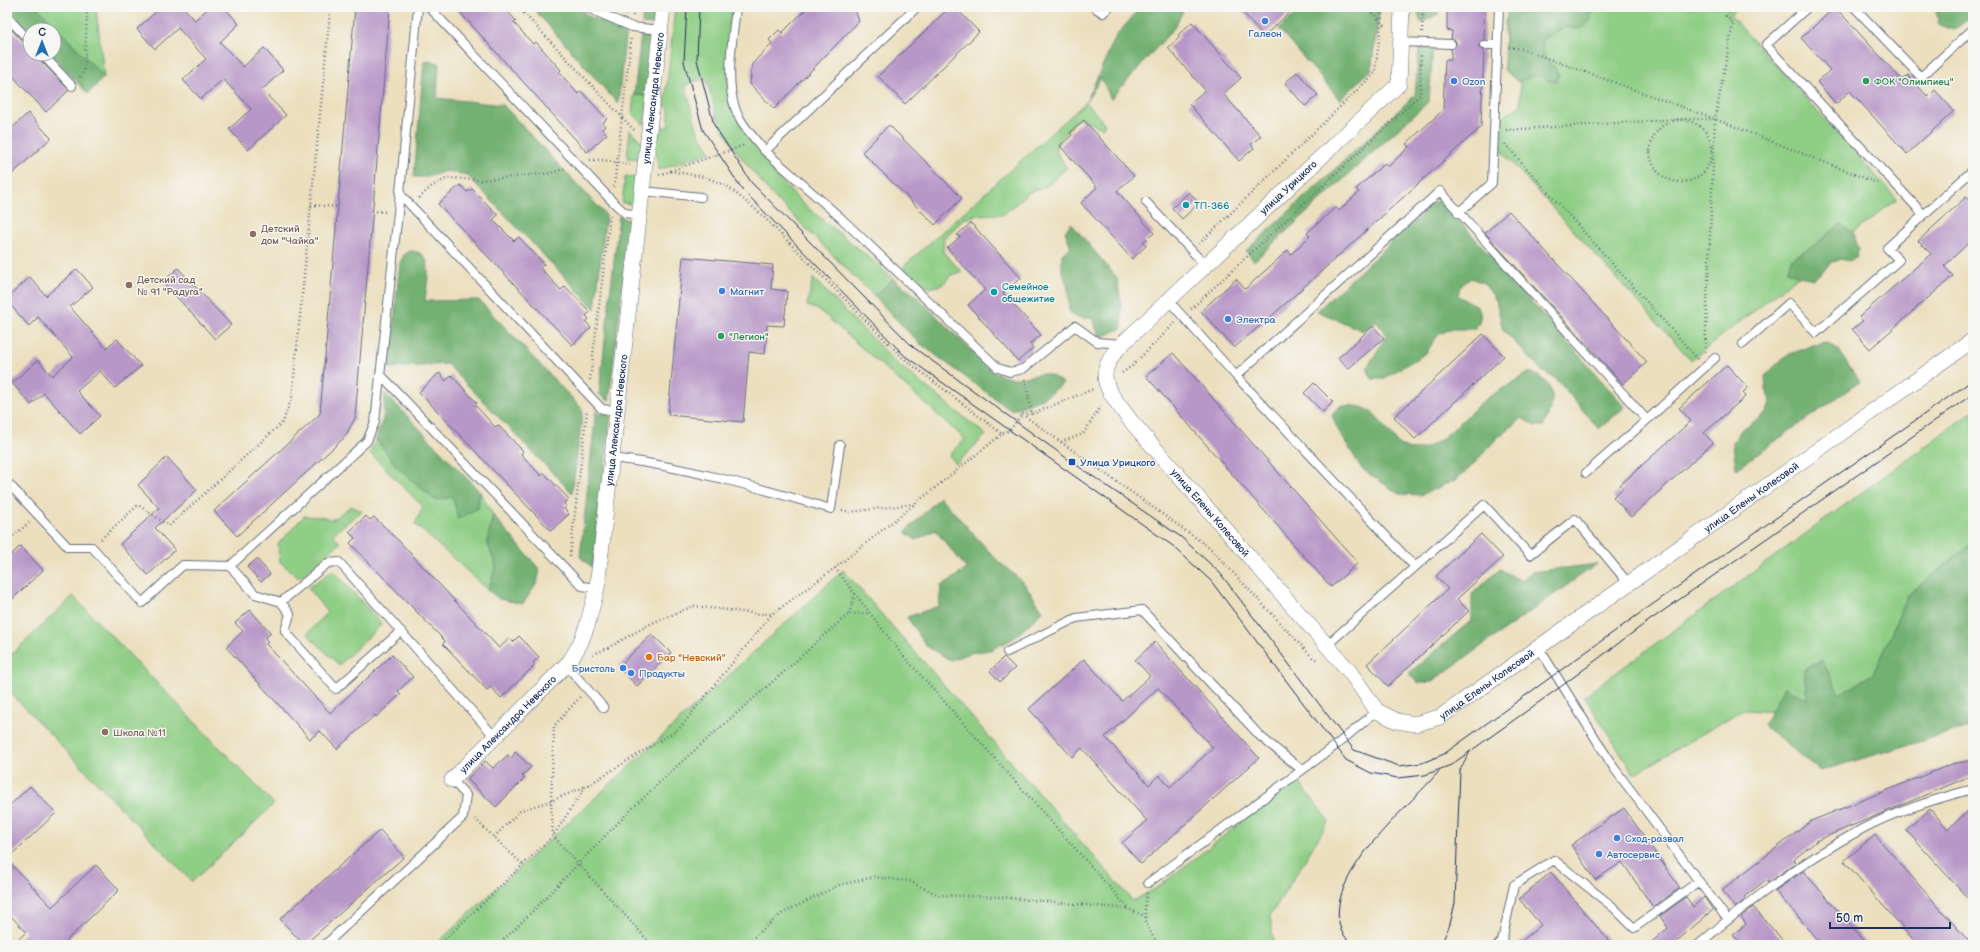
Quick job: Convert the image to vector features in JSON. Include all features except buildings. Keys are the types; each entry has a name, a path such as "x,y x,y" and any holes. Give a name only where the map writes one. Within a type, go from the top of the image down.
{"street":[{"name":"улица Александра Невского","path":"452,780 568,663 580,644 587,626 597,588 613,458 663,7"},
{"name":"улица Урицкого","path":"1122,344 1399,84 1402,7"},
{"name":"улица Елены Колесовой","path":"1122,344 1111,356 1105,368 1106,384 1130,420 1350,672 1377,711 1397,722 1415,724 1440,717 1973,340"}],"lane":[{"path":"7,482 68,547 92,547 142,603 183,565 230,566 367,441 375,422 400,194 418,7"},
{"path":"429,7 612,201 625,212 640,215"},
{"path":"585,7 632,27 661,30"},
{"path":"736,7 731,84 735,108 750,133 765,150 842,219 998,368 1010,372 1023,369 1075,326 1097,342 1122,344"},
{"path":"765,150 917,7"},
{"path":"1094,7 1103,13 1109,7"},
{"path":"1458,212 1492,183 1496,46 1499,7"},
{"path":"1808,7 1766,45 1923,214"},
{"path":"1854,7 1921,77 1973,29"},
{"path":"7,17 22,33"},
{"path":"1401,42 1451,44"},
{"path":"1484,45 1496,46"},
{"path":"50,62 72,86"},
{"path":"1742,344 1789,303 1816,332 1899,260 1887,248 1973,170"},
{"path":"644,188 701,197"},
{"path":"1236,376 1440,191 1647,420"},
{"path":"400,194 602,409 618,411"},
{"path":"1146,202 1205,265"},
{"path":"1169,301 1236,376 1415,567"},
{"path":"1586,473 1715,358"},
{"path":"380,374 582,586 597,588"},
{"path":"613,458 645,462 748,484 832,509 840,444"},
{"path":"1327,645 1484,505 1530,556 1575,519 1628,584"},
{"path":"281,602 328,563 339,562 495,737"},
{"path":"230,566 255,594 281,602 290,614 285,631 336,689 401,631"},
{"path":"1008,652 1076,618 1142,610 1261,737 1302,770"},
{"path":"1539,648 1614,768 1728,920"},
{"path":"568,663 587,689 604,708"},
{"path":"1148,883 1302,770 1377,711"},
{"path":"325,945 463,817 466,795 452,780"},
{"path":"1698,945 1728,920 1796,870 1862,829 1927,801 1973,789"},
{"path":"1498,945 1502,941 1514,885 1554,860 1613,907 1634,928 1699,881"}],"path":[{"path":"72,86 84,71 87,17 86,7"},
{"path":"92,547 138,505 169,526 283,422 292,397 330,7"},
{"path":"518,7 648,145"},
{"path":"568,571 617,164 634,7"},
{"path":"1367,7 1401,42"},
{"path":"1192,251 1375,73 1383,7"},
{"path":"1705,367 1715,119 1733,23 1726,16 1735,7"},
{"path":"1496,46 1522,49 1715,119 1904,194"},
{"path":"1493,131 1681,119 1715,119"},
{"path":"1681,119 1691,121 1700,126 1707,133 1712,142 1713,153 1711,162 1706,171 1699,178 1690,182 1680,183 1670,181 1658,173 1651,160 1649,151 1651,141 1662,125 1681,119"},
{"path":"1493,131 1705,367"},
{"path":"644,188 660,175 752,142 765,150"},
{"path":"411,206 432,186 448,178 482,180 551,173 577,165 584,161 595,159 617,164 646,167"},
{"path":"670,171 705,177 727,186 760,213 902,357 1002,434"},
{"path":"311,205 338,207"},
{"path":"1022,414 1032,414 1023,369"},
{"path":"1061,442 1083,434 1110,392"},
{"path":"494,837 521,810 551,801 585,787 679,729 772,614 836,568 1002,434 1010,430 1022,414"},
{"path":"1022,414 1210,548 1313,658 1320,661"},
{"path":"832,509 850,512 914,504"},
{"path":"7,541 39,516"},
{"path":"836,568 900,652 1129,909"},
{"path":"498,945 540,906 578,864 661,781 849,614 855,594"},
{"path":"568,663 606,649 652,623 694,606 760,614 772,614"},
{"path":"849,614 870,613"},
{"path":"587,689 554,726 551,801 553,836 652,945"},
{"path":"439,945 553,836 585,787"},
{"path":"464,809 523,865"},
{"path":"745,945 781,914 839,885 874,877 909,881 939,895 1000,897 1129,909 1144,916"},
{"path":"1148,883 1144,916 1150,932 1158,945"}],"green space":[{"path":"7,7 37,7 51,22 22,22 22,23"},
{"path":"37,7 96,7 104,77 62,33 62,22 51,22"},
{"path":"532,7 576,7 590,17 626,29 618,104"},
{"path":"602,7 630,7 628,17"},
{"path":"643,7 659,7 656,25 642,24"},
{"path":"675,7 732,7 733,112 776,176 803,204 876,263 893,279 874,296 772,195 744,161 735,149 717,118 706,78 685,85 698,132 711,152 659,170 655,148 660,128 669,126 669,109 665,104"},
{"path":"1141,7 1185,7 1174,28 1111,99 1101,78 1086,102 1116,36"},
{"path":"1303,7 1380,7 1371,70 1340,100 1279,29"},
{"path":"1416,7 1438,7 1438,14 1421,23"},
{"path":"1507,7 1592,8 1590,21 1580,29 1565,27 1543,39 1543,51 1559,75 1556,81 1548,81 1544,78 1534,76 1519,82 1504,70"},
{"path":"1520,7 1739,7 1730,15 1897,199 1691,360 1501,151 1502,117 1520,106 1520,83 1504,70 1505,20"},
{"path":"1935,7 1973,7 1973,15 1954,30 1939,25"},
{"path":"62,33 104,77 88,94 58,62 62,62"},
{"path":"641,35 655,37 648,96 634,95"},
{"path":"1419,48 1433,48 1429,101 1254,261 1246,251 1415,95"},
{"path":"424,61 439,63 437,98 503,105 606,215 595,309 467,175 446,171 428,177 414,177"},
{"path":"634,95 648,96 644,125 632,113"},
{"path":"1086,102 1105,124 1102,128 1078,118 1059,140 1055,150 1067,168 1047,186 1028,193 1004,214 975,215 963,220 944,238 943,252 962,272 951,275 942,285 929,288 912,277 903,267"},
{"path":"630,130 643,143 641,159 627,158"},
{"path":"625,176 637,178 634,204 622,203"},
{"path":"1439,198 1625,407 1599,429 1556,379 1542,371 1503,330 1496,300 1484,283 1471,278 1460,286 1458,296 1478,306 1480,318 1474,329 1450,329 1438,335 1426,353 1383,379 1372,379 1367,368 1387,335 1376,321 1363,331 1317,311"},
{"path":"619,216 630,221 609,401 599,394"},
{"path":"1071,223 1117,278 1121,303 1122,328 1100,338 1092,318 1076,317 1069,311 1068,288 1062,270 1062,254 1071,247 1065,232"},
{"path":"1840,224 1851,231 1854,237 1859,249 1856,258 1848,261 1841,259 1831,263 1814,279 1799,276 1787,271 1792,258 1817,243"},
{"path":"410,251 418,252 424,256 427,262 428,277 425,301 479,300 583,410 572,493 447,364 389,368 400,263 404,255"},
{"path":"813,278 894,361 986,435 956,464 949,455 965,439 819,310 807,306"},
{"path":"893,279 915,295 990,369 996,373 1010,378 1045,374 1056,378 1063,383 1038,400 1010,410 918,342 874,296"},
{"path":"1828,343 1839,350 1859,382 1736,469 1733,443 1741,430 1766,414 1771,400 1766,390 1765,376 1785,356 1813,345"},
{"path":"1530,372 1546,382 1552,394 1550,409 1543,426 1535,426 1522,418 1497,438 1469,469 1455,480 1421,495 1399,494 1362,469 1337,428 1332,415 1340,406 1358,406 1364,408 1374,415 1401,446 1412,450 1424,448 1435,443 1447,434 1486,399"},
{"path":"385,393 480,492 478,508 458,519 453,497 435,500 397,467 376,439 383,419"},
{"path":"596,410 599,414 611,413 593,568 580,557"},
{"path":"1973,411 1973,611 1854,716 1743,710 1634,774 1584,696"},
{"path":"376,439 397,467 478,508 480,492 493,515 487,542 496,566 488,590 415,524 423,507 370,453"},
{"path":"940,497 997,560 1023,582 1043,611 1013,639 990,650 974,652 950,660 926,646 907,617 939,606 941,586 967,569 935,530 916,540 905,532"},
{"path":"351,506 362,511 333,534 340,543 299,578 280,562 278,544 304,516 324,517 332,520"},
{"path":"493,515 540,570 537,583 523,604 499,599 488,590 496,566 487,542"},
{"path":"1973,543 1973,726 1820,771 1764,726 1784,687 1807,699 1804,670 1822,660 1839,694 1873,674 1908,595"},
{"path":"1597,564 1431,682 1417,683 1409,673 1472,620 1472,594 1500,569 1521,581 1531,572"},
{"path":"333,570 382,624 339,665 307,634 327,612 308,588"},
{"path":"843,570 1133,901 1158,887 1297,779 1329,821 1270,916 1274,945 435,945"},
{"path":"73,596 274,804 192,882 7,689 7,659"}],"tram line":[{"path":"687,7 684,62 703,130 742,189 905,356 1173,546 1211,581 1346,760 1371,773 1398,778 1425,775 1451,765 1563,685 1643,625 1973,394"},
{"path":"699,7 697,60 714,125 751,182 913,347 1072,462 1181,537 1220,573 1354,750 1399,766 1422,763 1444,754 1636,616 1973,380"},
{"path":"1441,945 1450,924 1455,903 1460,770 1470,752"},
{"path":"1352,945 1341,930 1338,909 1344,887 1355,866 1371,844 1439,771"}],"place":[{"name":"Галеон","path":"1265,21"},
{"name":"Ozon","path":"1454,81"},
{"name":"ФОК \"Олимпиец\"","path":"1866,81"},
{"name":"ТП-366","path":"1186,205"},
{"name":"Детский дом \"Чайка\"","path":"253,234"},
{"name":"Детский сад № 91 \"Радуга\"","path":"129,285"},
{"name":"Магнит","path":"722,291"},
{"name":"Семейное общежитие","path":"994,292"},
{"name":"Электра","path":"1228,319"},
{"name":"\"Легион\"","path":"721,336"},
{"name":"Улица Урицкого","path":"1072,462"},
{"name":"Бар \"Невский\"","path":"649,657"},
{"name":"Бристоль","path":"623,668"},
{"name":"Продукты","path":"631,673"},
{"name":"Школа №11","path":"105,732"},
{"name":"Сход-развал","path":"1617,838"},
{"name":"Автосервис","path":"1599,854"}]}
